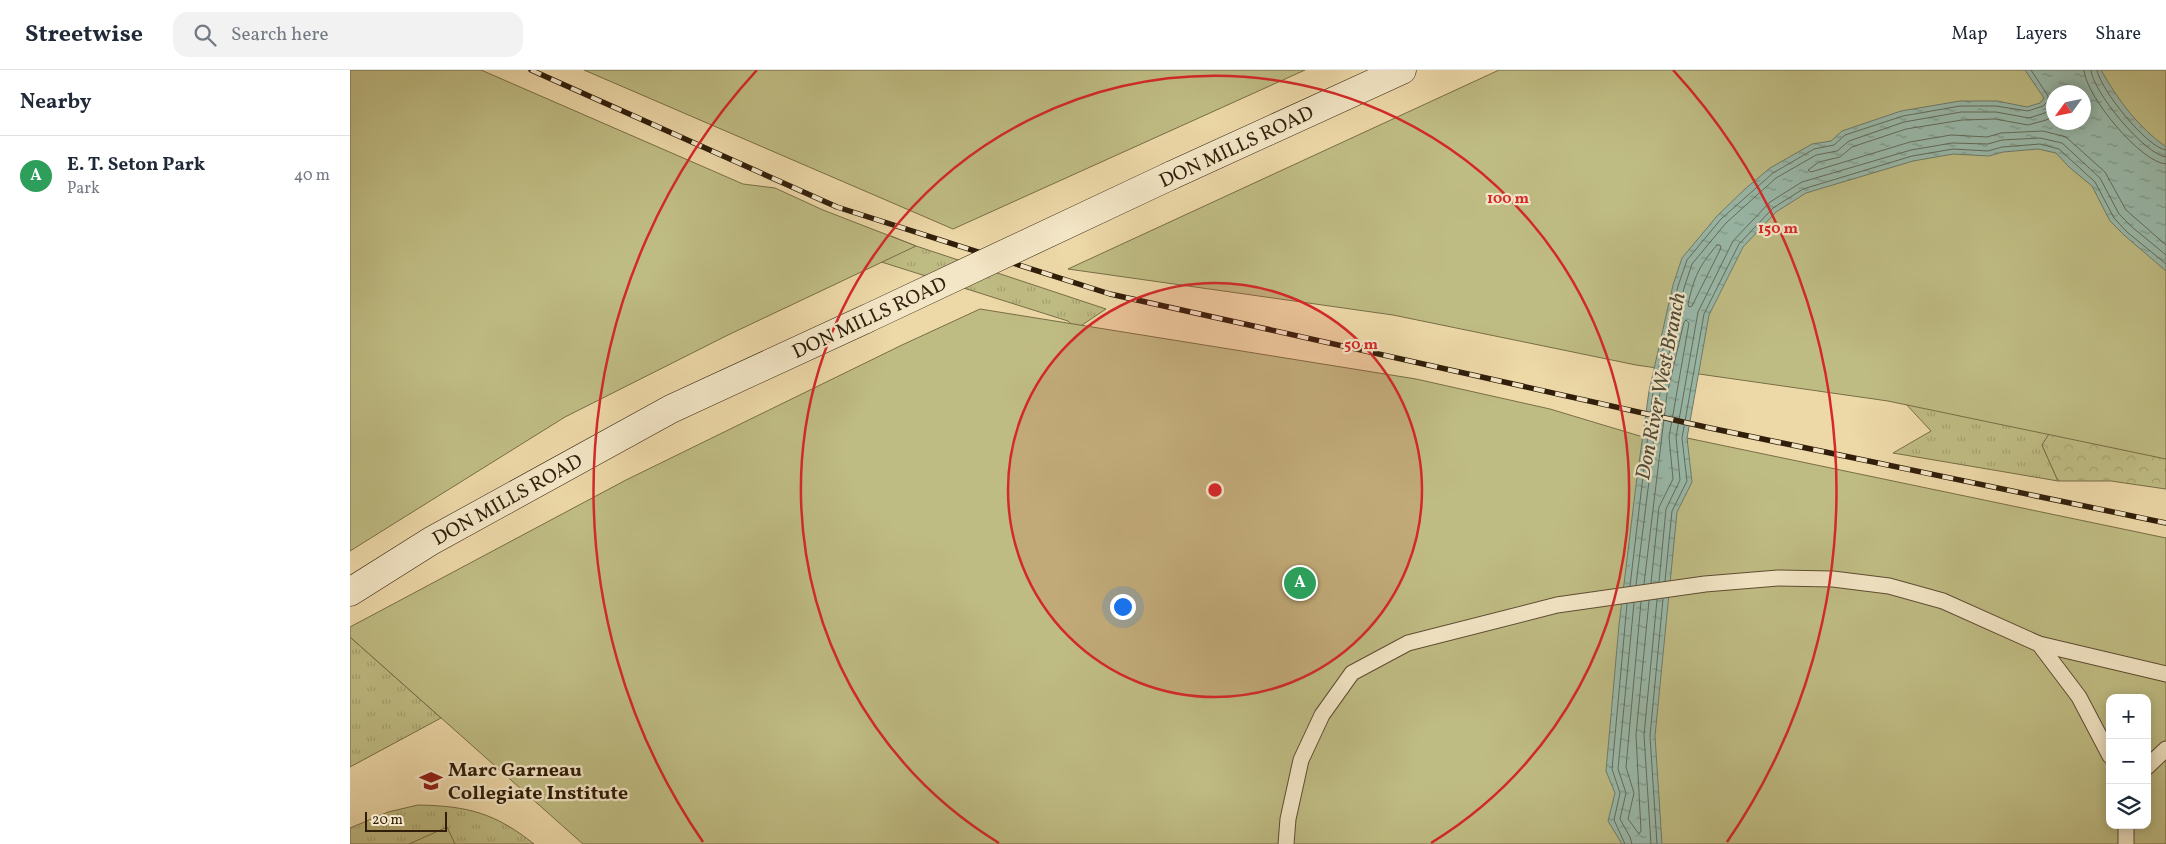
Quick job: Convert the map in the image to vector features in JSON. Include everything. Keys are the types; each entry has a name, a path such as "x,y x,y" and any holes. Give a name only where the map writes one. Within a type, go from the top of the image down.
{"main road":[{"name":"DON MILLS ROAD","path":"350,592 431,541 671,409 1402,70"}],"lane":[{"path":"1286,844 1288,819 1301,760 1322,715 1352,673 1408,643 1557,605 1705,584 1778,578 1832,579 1889,586 1943,601 2039,644 2166,674"},
{"path":"2039,644 2079,697 2106,748"},
{"path":"2151,763 2166,749"},
{"path":"2126,829 2126,844"}],"green space":[{"path":"350,70 481,70 743,184 775,188 823,210 916,246 728,335 565,417 350,551"},
{"path":"584,70 1305,70 953,229"},
{"path":"1499,70 2166,70 2166,459 1888,401 1636,365 1393,315 1068,269"},
{"path":"891,236 1106,309 1076,329 1068,321 853,253"},
{"path":"980,309 1416,379 1550,409 1643,437 1687,438 2166,538 2166,844 583,844 350,637 350,627 626,480 902,345"},
{"path":"2135,309 2042,445 2058,481 1893,453 1931,431 1879,375"},
{"path":"2054,426 2166,437 2166,489 2111,481 2058,481 2042,445"},
{"path":"350,637 441,718 350,767"},
{"path":"418,805 452,807 480,813 520,833 534,844 350,844 350,828 388,812"},
{"path":"447,827 455,844 409,844"}],"water":[{"name":"Don River West Branch","path":"2025,70 2101,70 2129,112 2146,131 2166,147 2166,271 2110,221 2092,186 2069,167 2056,153 2038,149 2003,152 1989,156 1953,154 1913,161 1806,193 1776,212 1743,247 1709,315 1687,438 1692,482 1677,512 1655,736 1662,844 1622,844 1608,821 1615,793 1606,771 1619,625 1649,391 1673,285 1682,258 1717,216 1770,168 1812,144 1831,141 1842,131 1901,111 1960,101 1997,101 2027,107 2040,103 2044,98"}],"railway":[{"path":"531,70 837,207 1110,294 1710,428 2166,523"}],"place":[{"name":"E. T. Seton Park","path":"1300,583"},
{"name":"Marc Garneau Collegiate Institute","path":"431,781"}]}
